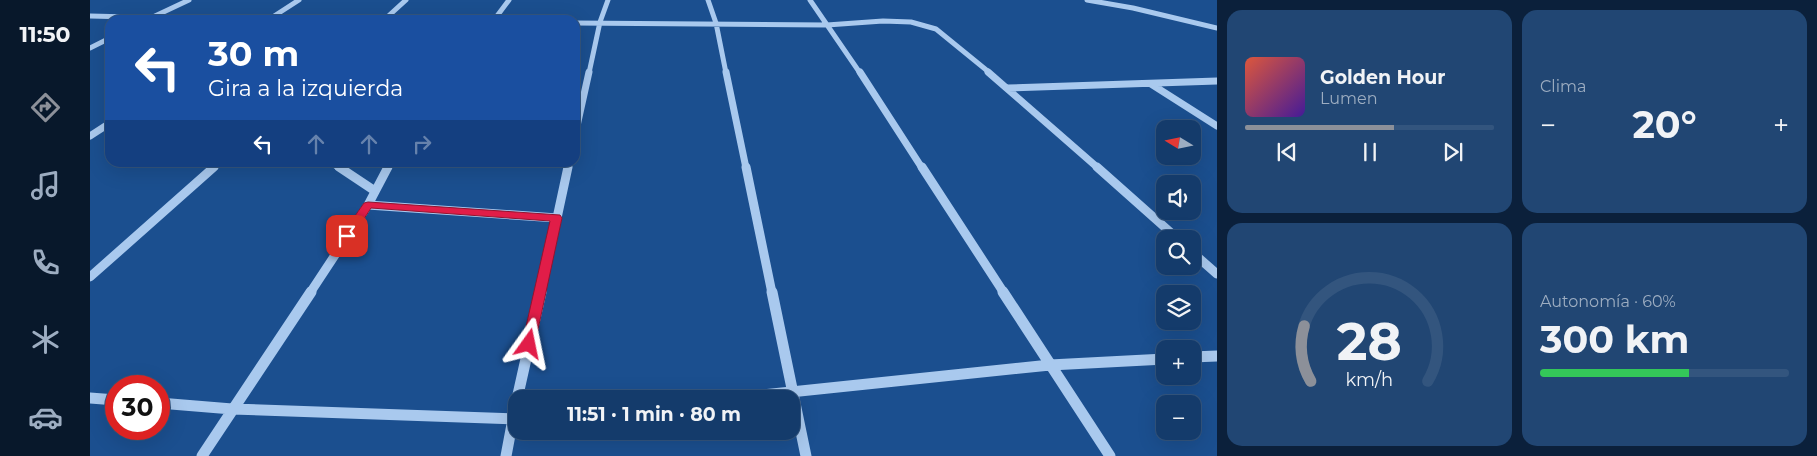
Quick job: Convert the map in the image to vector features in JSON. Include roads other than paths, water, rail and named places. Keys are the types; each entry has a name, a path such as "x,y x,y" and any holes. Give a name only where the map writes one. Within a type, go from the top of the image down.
{"street":[{"path":"157,15 189,0"},
{"path":"276,15 299,0"},
{"path":"390,15 406,0"},
{"path":"498,15 509,0"},
{"path":"580,112 600,22 608,0"},
{"path":"708,0 716,23 792,390"},
{"path":"810,0 1110,456"},
{"path":"1087,0 1134,8 1217,28"},
{"path":"90,16 105,16"},
{"path":"580,23 828,25 908,21 927,24 936,29 1008,88 1168,230"},
{"path":"90,48 105,40"},
{"path":"1008,88 1217,81"},
{"path":"1151,84 1217,126"},
{"path":"90,136 105,126"},
{"path":"90,129 105,130"},
{"path":"90,277 214,167"},
{"path":"339,167 375,191"},
{"path":"202,456 368,205 389,167"},
{"path":"519,390 568,167"},
{"path":"368,205 556,218"},
{"path":"1201,260 1217,274"},
{"path":"1201,357 1217,356"},
{"path":"800,391 1050,366 1156,360"},
{"path":"90,398 105,399"},
{"path":"170,404 232,409 508,419"},
{"path":"800,429 806,456"},
{"path":"506,456 509,440"}]}
